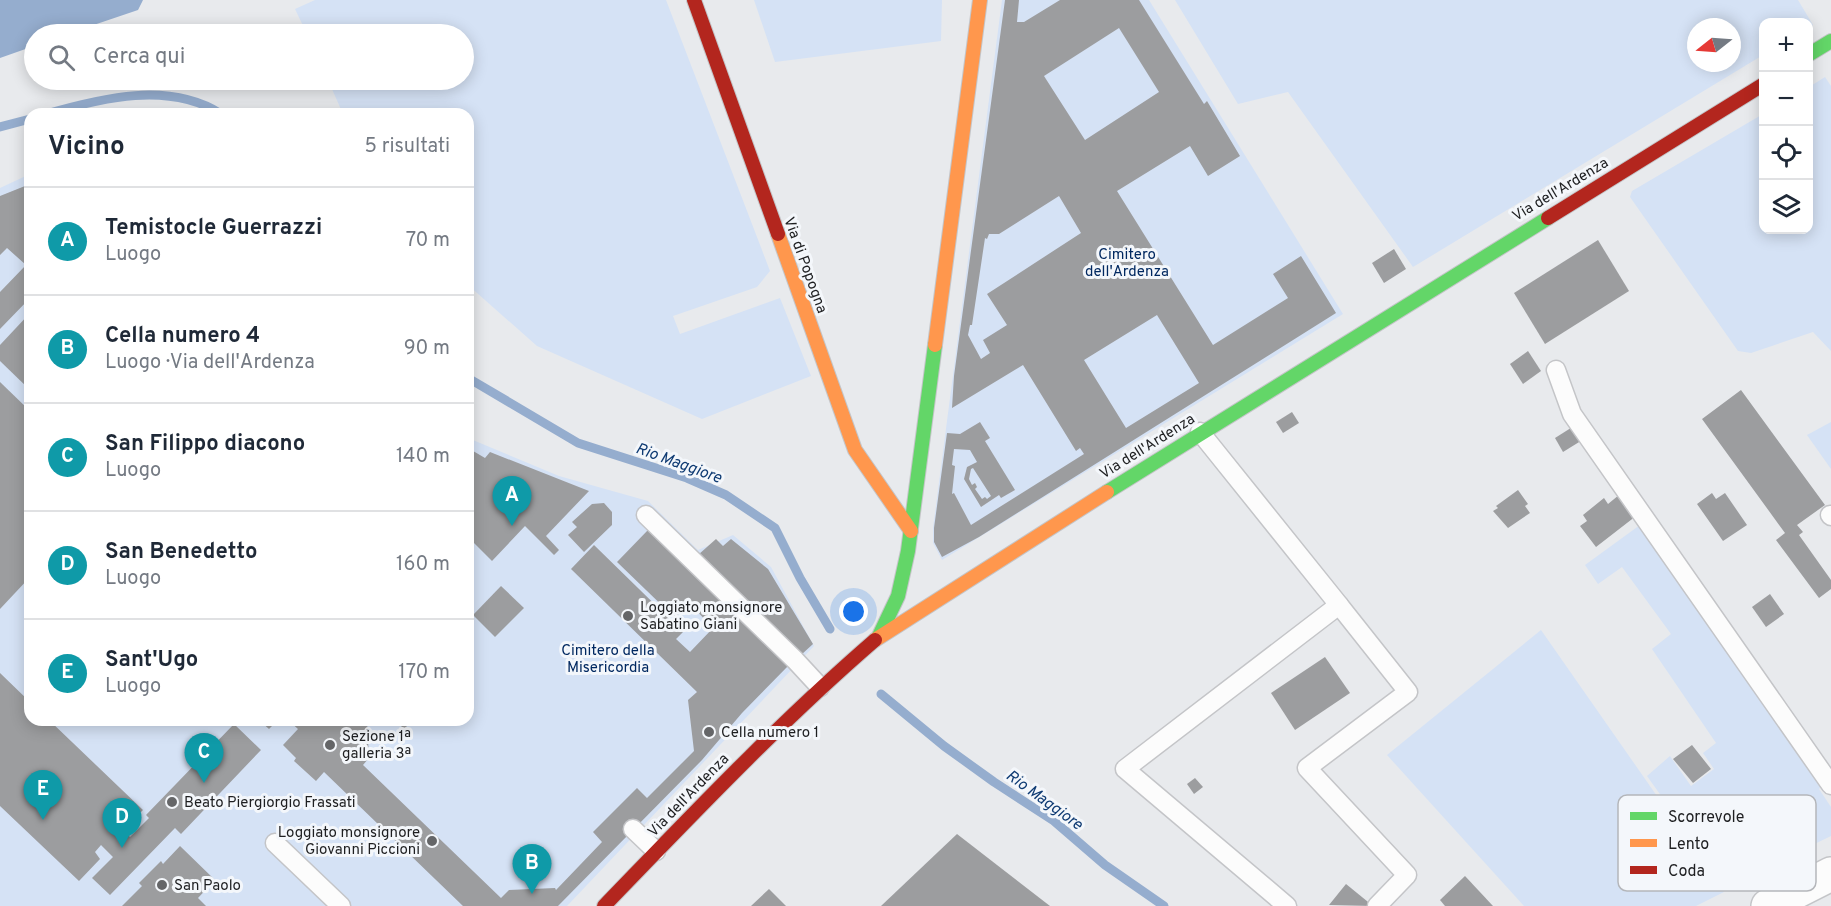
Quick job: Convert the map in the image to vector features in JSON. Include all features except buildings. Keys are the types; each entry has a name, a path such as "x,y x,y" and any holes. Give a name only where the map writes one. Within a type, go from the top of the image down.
{"main road":[{"name":"Via di Popogna","path":"694,0 855,450 910,531"},
{"path":"879,636 898,596 908,551 980,0"},
{"path":"1813,52 1831,40"},
{"name":"Via dell'Ardenza","path":"604,906 822,684 879,636 1200,432 1759,87"}],"street":[{"path":"1816,882 1831,874"},
{"path":"1768,906 1798,891"}],"lane":[{"path":"1556,370 1572,414 1831,785"},
{"path":"1200,432 1408,692 1307,768 1407,875 1377,906"},
{"path":"646,515 822,684"},
{"path":"1287,906 1125,769 1339,605"},
{"path":"633,829 656,851"},
{"path":"275,843 341,906"}],"green space":[{"path":"315,0 666,0 770,271 757,287 673,316 680,334 780,298 811,376 702,419 537,346 474,290 474,108 340,108 332,90 474,90 474,24 302,24 295,9"},
{"path":"754,0 942,0 941,41 775,62"},
{"name":"Cimitero dell'Ardenza","path":"1002,0 1149,0 1343,314 942,560 933,543 933,528"},
{"path":"1175,0 1798,0 1809,18 1759,18 1759,57 1741,68 1741,18 1687,18 1687,72 1735,72 1413,267 1288,92 1238,104"},
{"path":"1825,77 1831,86 1831,351 1813,332 1751,353 1738,351 1630,197 1632,191 1759,116 1759,234 1813,234 1813,84"},
{"name":"Cimitero della Misericordia","path":"24,177 24,726 474,726 474,441 559,476 648,501 698,550 733,535 771,567 814,646 567,906 0,906 0,188"},
{"path":"1831,422 1831,469 1807,435"},
{"path":"1640,525 1823,784 1819,789 1831,807 1831,836 1816,843 1816,795 1661,795 1647,776 1670,756 1691,786 1714,769 1703,753 1716,743 1652,649 1671,634 1622,567 1598,584 1585,565"},
{"path":"1541,630 1656,795 1618,795 1618,891 1724,892 1696,906 1524,906 1387,755"}],"water":[{"path":"0,0 143,0 138,10 97,24 24,24 24,50 0,58"}],"waterway":[{"name":"Rio Maggiore","path":"70,108 112,98 158,95 180,98 209,108"},
{"name":"Rio Maggiore","path":"0,127 24,121"},
{"name":"Rio Maggiore","path":"474,382 578,443 687,478 726,495 775,528 800,578 830,629"},
{"name":"Rio Maggiore","path":"881,694 944,746 1054,821 1105,865 1164,906"}],"traffic: fast":[{"path":"1813,52 1831,41"},
{"path":"1107,492 1548,218"},
{"path":"879,636 898,596 908,551 935,345"}],"traffic: slow":[{"path":"935,345 980,0"},
{"path":"778,234 855,450 911,531"},
{"path":"875,640 1107,492"}],"traffic: jam":[{"path":"694,0 778,234"},
{"path":"1548,218 1759,87"},
{"path":"604,906 770,737 875,640"}],"place":[{"name":"Temistocle Guerrazzi","path":"512,526"},
{"name":"Loggiato monsignore Sabatino Giani","path":"628,616"},
{"name":"Cella numero 1","path":"709,732"},
{"name":"Sezione 1ª galleria 3ª","path":"330,745"},
{"name":"San Filippo diacono","path":"204,783"},
{"name":"Beato Piergiorgio Frassati","path":"172,802"},
{"name":"Sant'Ugo","path":"43,820"},
{"name":"Loggiato monsignore Giovanni Piccioni","path":"432,841"},
{"name":"San Benedetto","path":"122,848"},
{"name":"San Paolo","path":"162,885"},
{"name":"Cella numero 4","path":"532,894"}]}
